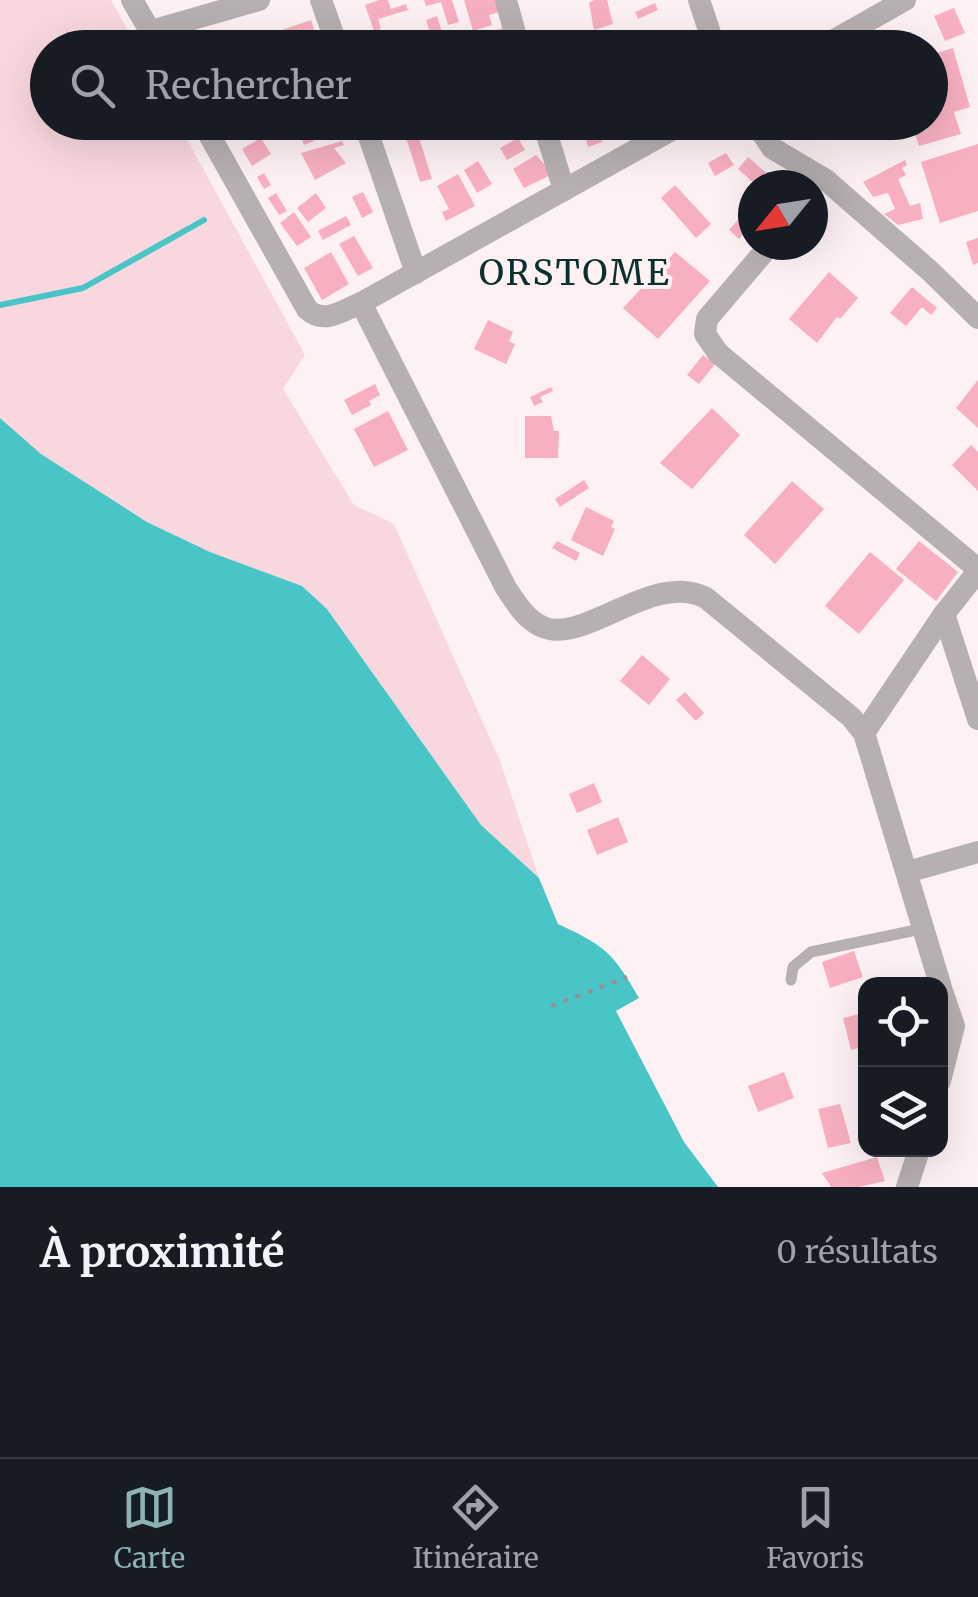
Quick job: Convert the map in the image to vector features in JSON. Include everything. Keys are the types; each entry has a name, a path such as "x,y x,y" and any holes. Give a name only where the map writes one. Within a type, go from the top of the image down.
{"street":[{"path":"132,0 150,30"},
{"path":"179,30 260,0"},
{"path":"321,0 332,30"},
{"path":"506,0 514,30"},
{"path":"699,0 709,30"},
{"path":"852,30 906,0"},
{"path":"212,140 307,309 324,318 361,304 654,140"},
{"path":"370,140 416,272"},
{"path":"549,140 564,190"},
{"path":"767,140 799,170"},
{"path":"828,194 930,270 978,318"},
{"path":"757,260 707,319 705,334 718,354 978,570 864,733"},
{"path":"361,304 506,588 526,616 545,629 565,630 668,592 689,589 706,598 836,705 864,733 937,977"},
{"path":"944,614 978,720"},
{"path":"907,872 978,852"},
{"path":"943,1067 954,1026 948,1008"},
{"path":"954,1026 978,1034"},
{"path":"908,1187 917,1157"}],"lane":[{"path":"791,980 793,966 811,952 922,929"}],"path":[{"path":"551,1006 627,977"}],"shaded area":[{"path":"0,0 111,0 128,30 30,30 30,140 187,140 305,355 283,389 354,505 394,524 500,761 539,878 481,825 327,609 302,586 210,552 147,522 41,454 0,418"}],"water":[{"path":"0,418 41,454 147,522 210,552 302,586 327,609 481,825 539,878 558,924 597,945 622,970 639,998 616,1011 684,1142 718,1187 0,1187"}],"building":[{"path":"388,0 391,9 406,4 408,10 378,19 381,29 374,30 365,5"},
{"path":"424,0 452,0 459,22 448,25 441,2 426,6"},
{"path":"464,0 495,0 499,12 489,15 492,25 473,30"},
{"path":"607,0 613,24 594,30 589,3"},
{"path":"655,3 658,10 638,19 635,12"},
{"path":"954,8 965,33 948,40 948,30 940,30 934,16"},
{"path":"437,16 441,30 429,30 426,20"},
{"path":"311,20 314,30 282,30"},
{"path":"953,48 970,107 954,112 961,134 948,138 948,50"},
{"path":"262,140 271,154 252,166 242,149"},
{"path":"407,140 420,140 432,179 420,182"},
{"path":"519,140 525,150 507,160 500,148"},
{"path":"586,140 601,140 602,142 588,147"},
{"path":"917,140 940,140 919,146"},
{"path":"342,141 344,145 334,148 346,163 315,180 301,153"},
{"path":"978,144 978,211 940,223 921,162"},
{"path":"726,153 734,165 715,176 708,163"},
{"path":"536,155 553,174 524,188 513,169"},
{"path":"748,157 763,170 739,170"},
{"path":"905,160 907,165 902,168 906,175 898,179 910,206 920,203 923,219 898,225 884,214 895,209 888,193 873,197 863,182"},
{"path":"478,161 492,184 477,193 464,170"},
{"path":"264,173 271,185 264,189 257,177"},
{"path":"458,174 475,206 446,221 442,212 449,209 437,186"},
{"path":"675,185 711,224 696,238 661,198"},
{"path":"363,192 373,212 362,218 352,197"},
{"path":"276,193 287,211 279,215 268,198"},
{"path":"316,193 326,208 308,222 297,208"},
{"path":"294,212 311,237 297,246 280,223"},
{"path":"346,216 351,225 323,240 318,231"},
{"path":"738,220 738,238 729,230"},
{"path":"354,236 373,268 358,276 339,244"},
{"path":"978,238 978,263 973,265 966,242"},
{"path":"331,252 349,284 322,300 304,268"},
{"path":"675,252 710,281 658,339 623,308"},
{"path":"829,272 858,298 817,343 789,319"},
{"path":"912,287 937,308 931,315 922,307 906,326 890,313"},
{"path":"488,320 513,332 509,341 515,344 506,364 474,349"},
{"path":"703,355 715,364 699,384 687,375"},
{"path":"978,380 978,428 956,408"},
{"path":"375,384 380,395 352,415 344,400"},
{"path":"551,387 553,391 540,397 543,402 534,406 530,397"},
{"path":"712,408 740,435 692,489 660,463"},
{"path":"388,411 408,450 374,467 354,429"},
{"path":"525,416 551,416 554,431 559,431 558,458 525,458"},
{"path":"971,445 978,452 978,491 952,465"},
{"path":"584,480 589,488 560,507 555,499"},
{"path":"792,481 824,509 775,564 744,535"},
{"path":"586,507 614,521 611,527 615,529 603,556 571,540"},
{"path":"557,541 580,553 576,561 552,548"},
{"path":"919,541 958,572 936,601 896,569"},
{"path":"870,552 904,580 859,634 825,606"},
{"path":"642,655 670,679 649,705 620,681"},
{"path":"685,692 704,713 696,721 676,700"},
{"path":"594,783 602,802 577,813 569,794"},
{"path":"618,817 628,842 597,855 587,830"},
{"path":"854,951 863,977 830,988 822,962"},
{"path":"858,1014 858,1048 851,1050 843,1018"},
{"path":"784,1072 794,1098 758,1112 748,1086"},
{"path":"840,1104 851,1143 828,1148 818,1109"},
{"path":"877,1157 885,1181 859,1187 831,1187 822,1173"}],"waterway":[{"path":"0,305 83,288 204,220"}],"district":[{"name":"ORSTOME","path":"575,273"}]}
